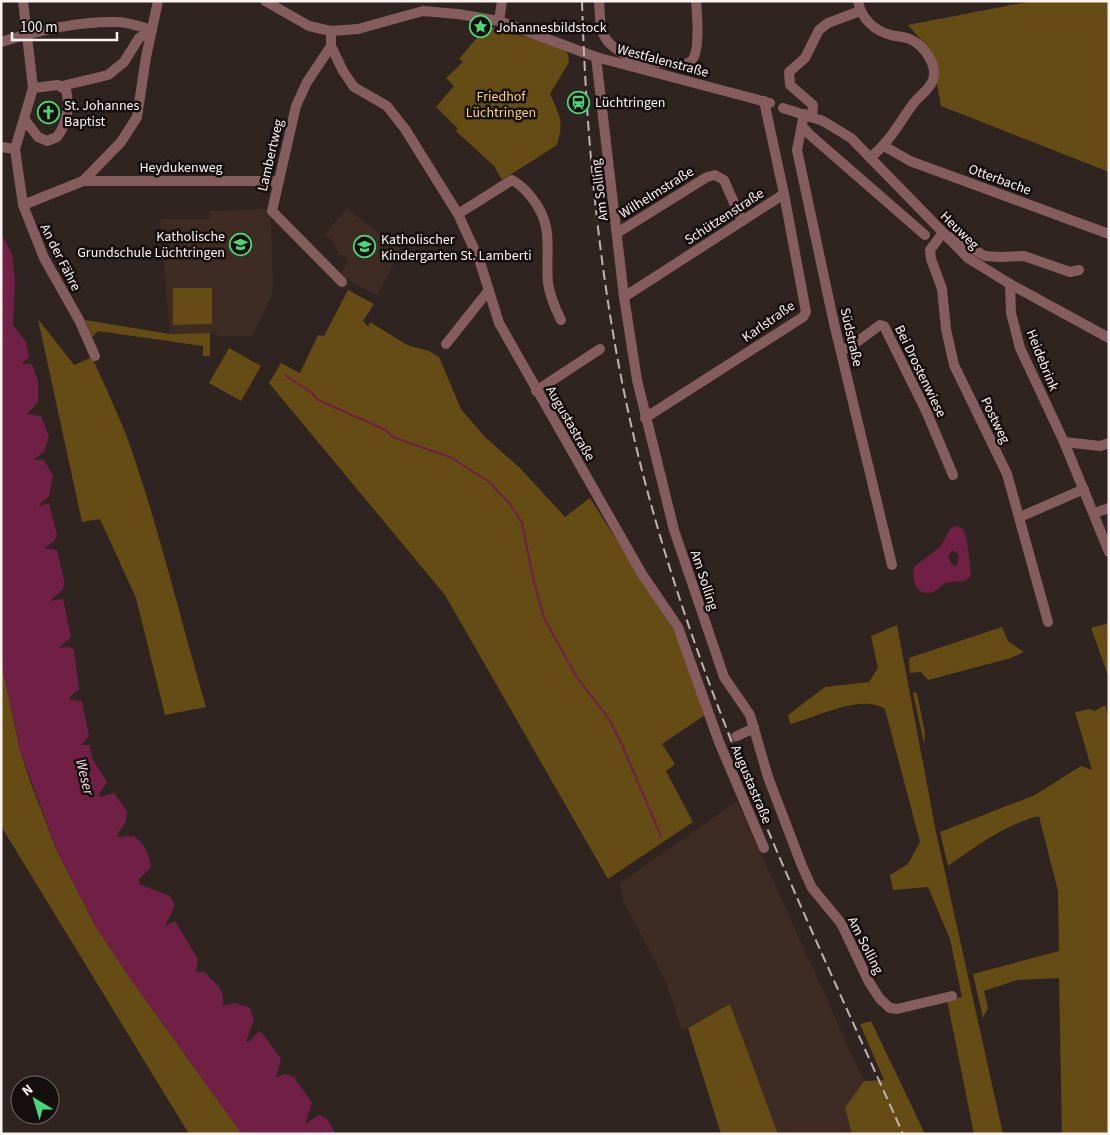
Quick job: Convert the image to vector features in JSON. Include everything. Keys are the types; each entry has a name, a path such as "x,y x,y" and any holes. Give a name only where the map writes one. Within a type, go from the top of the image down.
{"street":[{"path":"1,147 15,149 34,88 23,1"},
{"path":"23,205 83,181 121,142 137,117 158,1"},
{"name":"Westfalenstraße","path":"265,1 309,26 331,31 358,29 424,11 458,14 499,21 596,57 631,62 767,102"},
{"path":"499,21 502,1"},
{"path":"600,1 602,34 611,46 631,62 688,64 692,61 697,44 696,1"},
{"path":"783,108 808,115 812,105 790,85 789,72 805,58 819,30 859,6 876,28 893,36 911,40 918,45 932,64 934,73 933,81 884,146 870,158"},
{"path":"1,42 26,34 97,23 119,22 152,30"},
{"path":"34,88 62,86 108,75 124,62 139,38 152,30"},
{"name":"Augustastraße","path":"331,31 331,46 343,71 354,87 386,106 405,129 458,214 480,262 500,323 536,391 642,574 678,627 728,739 764,848"},
{"name":"Lambertweg","path":"331,46 307,82 296,106 272,211 342,282"},
{"name":"Am Solling","path":"596,57 624,296 637,380 674,530 724,677 750,714 768,777 812,888 841,923 856,957 880,999 890,1008 897,1009 952,996"},
{"path":"25,120 43,140 51,141 57,137 64,123 68,102 66,90 62,86"},
{"name":"Schützenstraße","path":"624,296 784,194 767,102"},
{"name":"Südstraße","path":"808,115 798,138 797,150 841,350 892,565"},
{"name":"Heuweg","path":"808,115 844,134 968,258 1010,284 1109,338"},
{"name":"Heuweg","path":"803,127 808,134 925,235"},
{"name":"Otterbache","path":"884,146 910,162 1109,234"},
{"name":"An der Fähre","path":"15,149 23,205 44,258 79,320 96,356"},
{"name":"Wilhelmstraße","path":"617,232 707,177 715,175 724,180 742,221"},
{"path":"458,214 512,180 522,185 537,205 547,223 548,284 552,303 561,320"},
{"name":"Heydukenweg","path":"83,181 278,181"},
{"name":"Karlstraße","path":"645,418 803,317 806,312 784,194"},
{"path":"945,237 952,237 985,256 1000,258 1024,256 1070,272 1079,270"},
{"name":"Postweg","path":"945,237 930,250 931,259 942,289 946,330 954,365 1007,474 1048,622"},
{"name":"Heidebrink","path":"1010,284 1011,313 1020,348 1064,442 1109,552"},
{"path":"446,344 489,290"},
{"name":"Bei Drostenwiese","path":"841,350 850,347 880,325 884,326 927,413 953,475"},
{"path":"536,391 600,349"},
{"path":"1064,442 1100,446 1109,443"},
{"path":"1020,517 1084,489"},
{"path":"1094,513 1109,508"},
{"path":"728,739 754,728"}],"shaded area":[{"name":"Katholischer Kindergarten St. Lamberti","path":"347,208 403,252 395,261 377,296 342,276 340,273 348,262 344,255 339,255 333,241 324,235"},
{"path":"268,209 271,221 273,288 270,300 252,336 219,336 210,333 170,334 160,219 209,219 210,211"},
{"path":"737,801 864,1081 845,1108 852,1134 778,1134 730,1004 682,1031 666,982 624,903 620,883"}],"green space":[{"path":"1032,1 1109,1 1109,172 941,106 931,51 908,25"},
{"name":"Friedhof Lüchtringen","path":"487,26 562,47 568,54 569,62 550,94 560,118 557,145 502,180 494,166 456,131 458,129 436,107 454,86 446,78 463,62 459,59"},
{"path":"173,288 212,288 212,324 173,325"},
{"path":"348,290 374,304 363,321 368,327 370,322 407,345 429,351 439,357 461,409 485,437 520,468 565,517 590,498 674,630 705,715 662,744 675,764 666,771 693,822 608,879 445,595 269,383 281,363 300,373 318,335 324,336"},
{"path":"38,319 74,365 92,357 117,413 131,448 151,512 206,707 165,715 136,598 100,519 82,522"},
{"path":"85,320 170,334 210,333 210,356 203,356 203,346 98,331 92,337"},
{"path":"229,348 261,366 241,401 209,383"},
{"path":"1109,623 1109,678 1091,628"},
{"path":"897,625 936,832 1003,1134 974,1134 947,1000 962,997 950,939 928,887 893,890 890,875 908,864 920,842 885,709 875,705 851,705 790,724 788,715 825,687 869,682 878,668 871,636"},
{"path":"1002,627 1008,641 1024,652 1011,658 928,680 921,672 910,673 909,658"},
{"path":"1,661 20,750 56,849 96,927 130,978 242,1134 189,1134 1,826"},
{"path":"913,692 917,693 925,733 924,744"},
{"path":"1105,705 1109,721 1109,1134 1062,1134 1059,978 1017,980 984,991 988,1008 983,1018 973,974 1059,951 1058,891 1039,816 1003,830 948,866 940,832 1035,795 1081,766 1092,770 1075,712 1089,709 1095,711"},
{"path":"730,1004 778,1134 721,1134 688,1028"},
{"path":"871,1021 925,1134 852,1134 845,1108 864,1081 884,1080 860,1024"}],"water":[{"name":"Weser","path":"1,233 12,254 15,281 13,325 26,342 29,357 21,364 32,364 38,381 38,402 27,414 41,416 49,437 44,452 33,460 44,460 53,476 49,496 39,505 49,503 57,535 54,541 44,548 57,550 64,581 63,589 50,601 63,599 71,637 59,648 69,647 74,650 79,689 70,697 70,700 82,701 89,736 81,745 90,745 92,758 107,782 99,794 100,797 114,793 127,811 126,821 116,837 134,836 146,850 151,867 139,879 139,884 170,896 175,905 165,926 175,921 198,959 196,972 205,972 219,987 223,995 223,1006 235,1003 250,1008 254,1020 246,1041 249,1042 259,1031 262,1033 281,1059 276,1078 284,1074 294,1077 312,1103 305,1124 319,1115 327,1119 336,1134 242,1134 130,978 96,927 56,849 20,750 1,661"},
{"path":"957,526 963,529 967,540 971,576 965,581 946,583 933,592 922,592 914,581 914,567 940,547 951,528","holes":["952,550 959,555 957,566 953,566 948,557"]}],"waterway":[{"path":"285,375 312,393 318,400 386,430 393,437 452,458 489,482 510,504 522,523 533,578 544,618 576,676 609,719 661,836"}],"tunnel":[{"path":"729,739 737,736"}],"railway":[{"path":"582,1 588,126 601,251 621,375 649,497 673,579 731,741 798,899 903,1134"}],"place":[{"name":"Johannesbildstock","path":"480,27"},
{"name":"Lüchtringen","path":"579,102"},
{"name":"St. Johannes Baptist","path":"48,113"},
{"name":"Katholische Grundschule Lüchtringen","path":"241,244"},
{"name":"Katholischer Kindergarten St. Lamberti","path":"365,247"}]}
